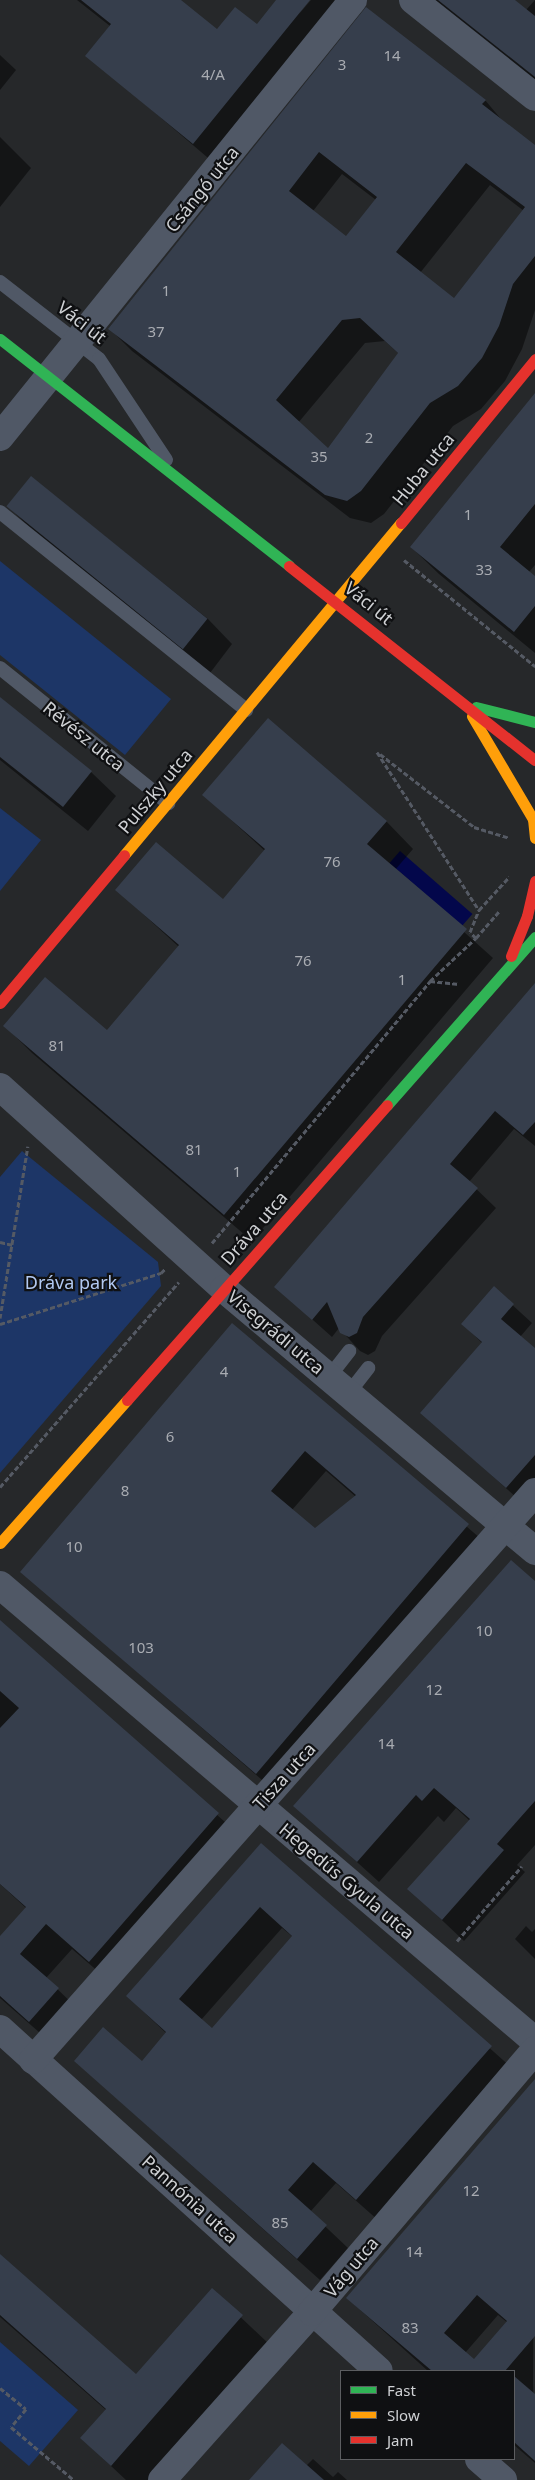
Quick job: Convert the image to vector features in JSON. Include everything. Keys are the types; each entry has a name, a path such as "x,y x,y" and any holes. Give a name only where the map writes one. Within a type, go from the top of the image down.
{"main road":[{"name":"Váci út","path":"0,338 337,601 535,760"},
{"name":"Huba utca","path":"337,601 535,359"},
{"name":"Pulszky utca","path":"0,1003 337,601"},
{"path":"465,704 535,722"},
{"path":"465,704 533,819 535,838"},
{"path":"506,970 527,916 535,881"},
{"name":"Dráva utca","path":"0,1543 535,937"}],"street":[{"name":"Csángó utca","path":"49,376 353,0"},
{"path":"413,0 535,97"},
{"path":"0,437 49,376"},
{"name":"Visegrádi utca","path":"0,1087 224,1289 535,1551"},
{"name":"Tisza utca","path":"33,2060 535,1492"},
{"name":"Hegedűs Gyula utca","path":"0,1585 535,2041"},
{"name":"Pannónia utca","path":"0,2029 228,2232 312,2312 378,2370"},
{"name":"Vág utca","path":"162,2480 312,2312 535,2050"},
{"path":"480,2460 503,2480"}],"lane":[{"name":"Váci út","path":"0,282 99,359 178,477"},
{"path":"0,512 246,710"},
{"name":"Révész utca","path":"0,668 168,803"},
{"path":"339,1385 349,1351"},
{"path":"339,1385 368,1368"}],"path":[{"path":"384,544 534,665"},
{"path":"479,910 377,752 474,827 518,841"},
{"path":"476,938 470,932 479,910 514,872"},
{"path":"0,1487 188,1256 430,981 491,922"},
{"path":"0,1318 33,1117"},
{"path":"0,1242 13,1245"},
{"path":"0,1324 161,1273 188,1256"},
{"path":"440,1960 522,1866"},
{"path":"0,2388 26,2409 10,2427 74,2480"}],"green space":[{"path":"0,561 171,699 125,755 0,655"},
{"path":"0,808 41,840 0,891"},
{"name":"Dráva park","path":"22,1151 158,1262 161,1286 0,1473 0,1177"},
{"path":"0,2342 78,2410 29,2466 0,2441"}],"shaded area":[{"path":"400,851 472,914 462,926 390,863"}],"building":[{"path":"81,0 181,0 217,29 235,7 257,24 276,0 310,0 193,144 85,56 111,24"},
{"path":"438,0 515,0 535,16 535,77"},
{"path":"366,7 486,100 482,104 535,145 535,256 513,284 499,326 482,358 458,386 430,403 361,491 347,501 325,495 108,329","holes":["319,152 377,197 346,236 289,191","466,163 525,207 454,298 396,252","360,318 398,353 328,448 276,400 342,320"]},
{"path":"535,393 535,504 500,547 535,576 535,606 514,632 410,547"},
{"path":"31,476 207,619 183,649 6,506"},
{"path":"0,697 92,771 63,807 0,757"},
{"path":"268,718 387,821 367,844 467,929 224,1215 3,1026 45,977 107,1030 179,945 115,890 156,842 223,899 265,849 202,795"},
{"path":"535,983 535,1122 523,1135 495,1111 450,1164 478,1188 363,1317 357,1333 349,1337 340,1333 327,1302 312,1320 274,1287"},
{"path":"494,1286 514,1304 501,1319 535,1348 535,1455 506,1488 420,1413 482,1342 461,1324"},
{"path":"232,1323 469,1524 256,1774 20,1572","holes":["305,1451 356,1495 315,1528 271,1491"]},
{"path":"511,1560 535,1581 535,1801 497,1844 504,1850 442,1920 407,1889 470,1819 434,1788 422,1801 416,1795 357,1862 293,1806"},
{"path":"0,1620 219,1813 89,1962 46,1924 20,1954 59,1988 29,2022 0,1996 0,1936 26,1907 0,1884 0,1728 19,1708 0,1691"},
{"path":"261,1843 492,2046 356,2200 313,2162 288,2190 327,2225 297,2259 74,2061 103,2027 142,2061 166,2032 126,1996","holes":["260,1907 292,1936 212,2028 179,1999"]},
{"path":"535,2079 535,2336 506,2370 431,2370 346,2298","holes":["477,2295 507,2321 474,2359 444,2333"]},
{"path":"0,2254 136,2374 212,2288 243,2315 111,2466 80,2438 106,2409 0,2315"},
{"path":"515,2377 535,2394 535,2461 515,2443"},
{"path":"282,2443 324,2480 249,2480"}],"traffic: fast":[{"path":"0,339 289,566"},
{"path":"476,707 535,722"},
{"path":"387,1105 535,937"}],"traffic: slow":[{"path":"124,855 401,523"},
{"path":"472,716 533,819 535,838"},
{"path":"0,1543 127,1400"}],"traffic: jam":[{"path":"401,523 535,359"},
{"path":"289,566 535,760"},
{"path":"0,1003 124,855"},
{"path":"511,956 527,916 535,881"},
{"path":"127,1400 387,1105"}]}
